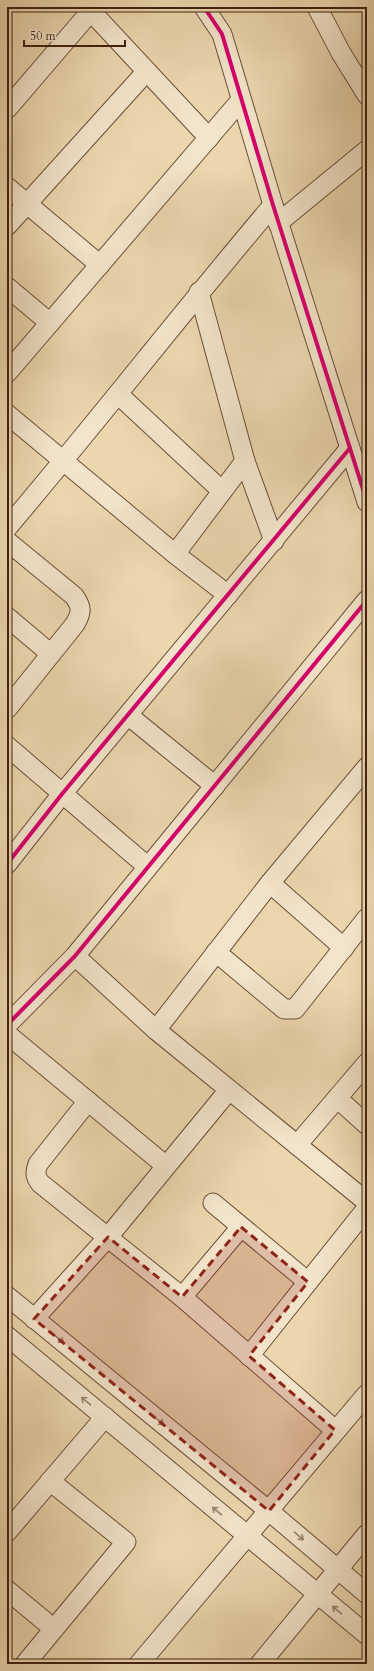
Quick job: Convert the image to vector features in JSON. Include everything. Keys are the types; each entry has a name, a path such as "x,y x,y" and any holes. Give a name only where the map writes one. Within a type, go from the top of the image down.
{"street":[{"path":"204,7 222,34 278,222 367,502"},
{"path":"317,7 341,53 367,95"},
{"path":"7,109 89,9 209,138"},
{"path":"7,226 26,203 146,72"},
{"path":"7,373 241,100"},
{"path":"278,222 367,150"},
{"path":"7,187 100,265"},
{"path":"7,528 119,395 199,292 273,205"},
{"path":"7,287 50,323"},
{"path":"199,292 245,461 274,541"},
{"path":"119,395 222,491"},
{"path":"7,414 175,554 228,595"},
{"path":"7,864 62,794 129,716 350,448"},
{"path":"175,554 245,461"},
{"path":"7,541 74,596 81,605 81,614 75,624 7,709"},
{"path":"7,1025 75,956 216,786 367,600"},
{"path":"7,617 52,654"},
{"path":"129,716 216,786"},
{"path":"7,746 148,868"},
{"path":"156,1030 270,883 367,767"},
{"path":"270,883 344,948"},
{"path":"216,952 284,1009 295,1009 367,918"},
{"path":"75,956 156,1030 367,1202"},
{"path":"7,1034 166,1166"},
{"path":"297,1145 367,1063"},
{"path":"34,1319 108,1237 228,1090"},
{"path":"337,1098 367,1125"},
{"path":"88,1101 38,1164 36,1177 40,1183 182,1297 336,1430"},
{"path":"213,1203 308,1282"},
{"path":"249,1356 367,1208"},
{"path":"182,1297 241,1227"},
{"path":"7,1296 269,1511 367,1594"},
{"path":"7,1336 367,1635"},
{"path":"139,1664 367,1394"},
{"path":"7,1532 105,1417"},
{"path":"25,1664 126,1542 50,1481"},
{"path":"260,1664 367,1534"},
{"path":"7,1590 54,1629"}],"highlighted area":[{"path":"241,1227 308,1282 249,1356 335,1430 269,1511 34,1319 108,1237 182,1297"}],"cycle path":[{"path":"204,7 222,34 273,205 367,502"},
{"path":"7,864 62,794 350,448"},
{"path":"7,1025 75,956 367,600"}]}
